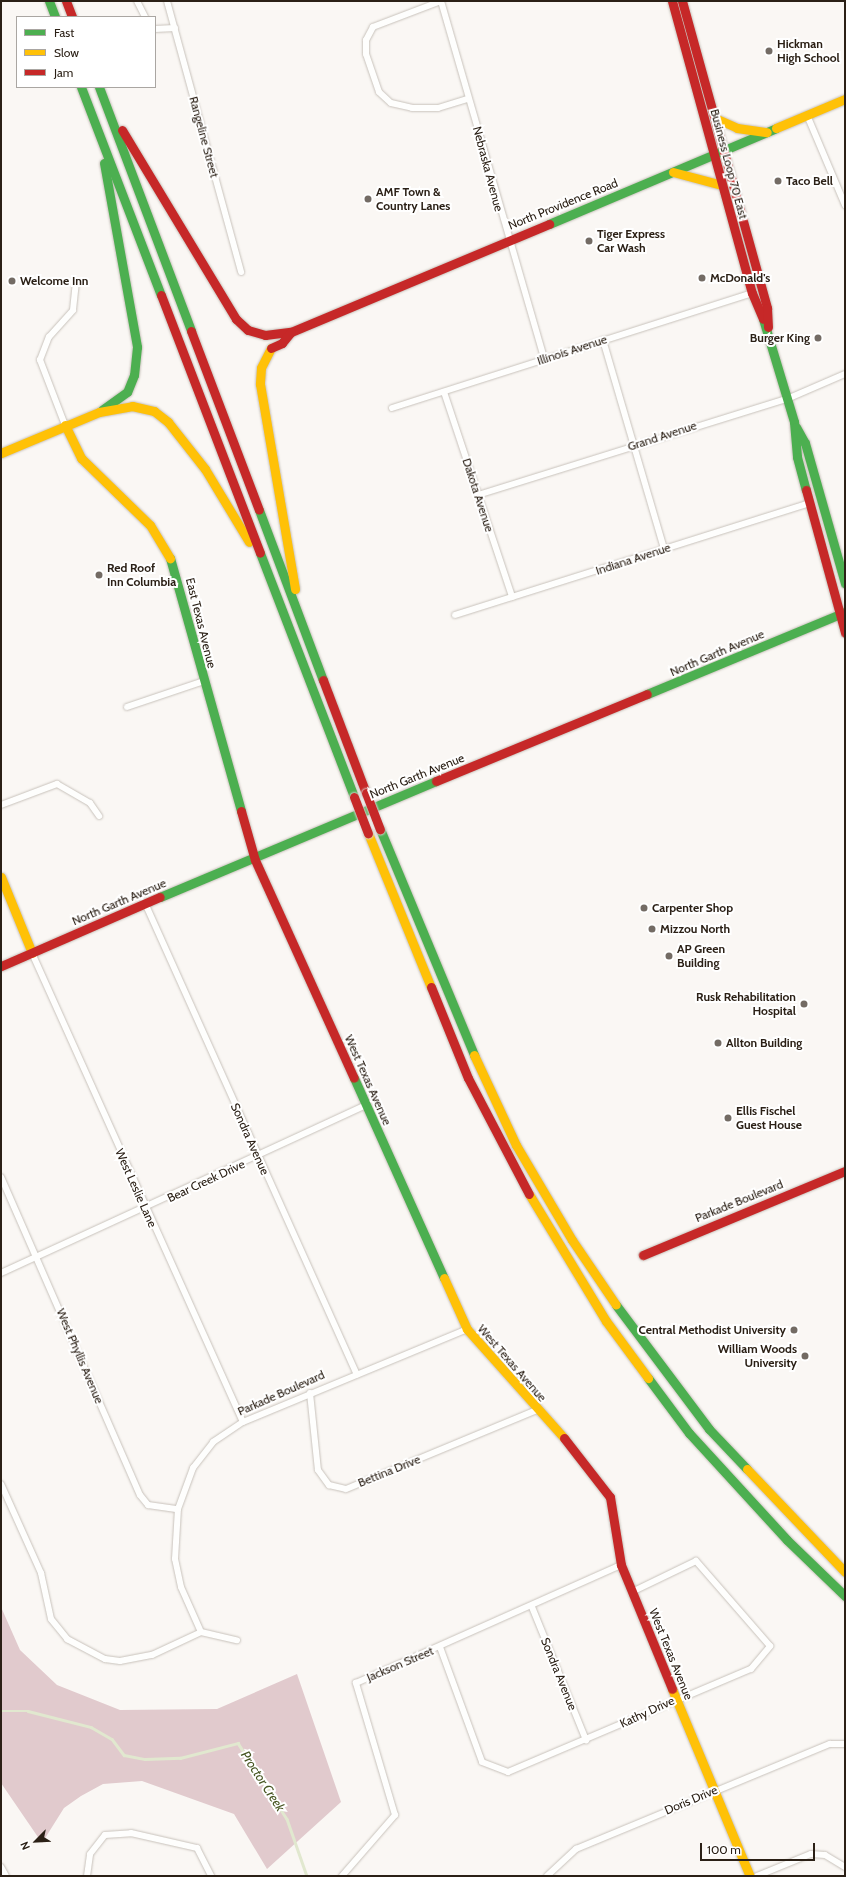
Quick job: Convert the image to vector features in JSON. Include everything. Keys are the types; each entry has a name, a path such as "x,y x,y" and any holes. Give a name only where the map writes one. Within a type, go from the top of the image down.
{"main road":[{"path":"48,1 54,16"},
{"path":"66,1 72,16"},
{"name":"Business Loop 70 East","path":"672,1 752,293 768,332 795,426 796,448 810,503 842,613 845,633"},
{"name":"Business Loop 70 East","path":"682,1 767,308 768,332"},
{"path":"81,88 368,833 468,1078 505,1154 598,1308 689,1433 787,1540 845,1596"},
{"path":"99,88 366,793 480,1069 516,1145 572,1240 642,1342 709,1429 803,1531 845,1572"},
{"name":"North Providence Road","path":"100,88 143,170 236,319 248,330 265,335 291,332 508,240 714,156 845,99"},
{"path":"715,118 737,128 769,132"},
{"path":"96,128 119,230 137,347 134,375 127,392 99,412"},
{"path":"674,172 722,185"},
{"name":"North Providence Road","path":"291,332 282,343 271,348 261,368 260,384 300,616"},
{"path":"1,453 99,412 132,406 154,411 168,422 205,468 230,508 276,596"},
{"name":"East Texas Avenue","path":"65,425 81,458 150,525 165,547 175,570 204,681 255,860"},
{"name":"Business Loop 70 East","path":"795,426 805,443 845,583"},
{"name":"North Garth Avenue","path":"1,966 145,903 255,860 318,829 842,613"},
{"name":"West Texas Avenue","path":"255,860 467,1329 600,1480 614,1515 621,1565 750,1876"},
{"path":"1,877 32,953"},
{"name":"Parkade Boulevard","path":"643,1255 845,1171"},
{"path":"803,1531 845,1563"}],"street":[{"path":"137,1 144,16"},
{"name":"Rangeline Street","path":"168,1 241,272"},
{"path":"441,1 373,27 366,40 366,54 379,92 391,103 412,108 438,108 468,99"},
{"name":"Nebraska Avenue","path":"441,1 508,240 544,359"},
{"path":"156,29 175,28"},
{"path":"807,115 845,205"},
{"path":"65,425 40,360 49,337 73,310 76,282"},
{"name":"Illinois Avenue","path":"392,408 752,293"},
{"path":"603,340 664,549"},
{"name":"Grand Avenue","path":"478,495 633,445 787,399 845,374"},
{"name":"Dakota Avenue","path":"444,392 512,597"},
{"name":"Indiana Avenue","path":"456,615 810,503"},
{"path":"127,707 204,681"},
{"path":"1,805 57,784 90,803 99,816"},
{"name":"Sondra Avenue","path":"145,903 357,1375"},
{"name":"West Leslie Lane","path":"32,953 145,1209 243,1422"},
{"name":"Bear Creek Drive","path":"1,1273 258,1157 366,1105"},
{"name":"West Phyllis Avenue","path":"1,1177 38,1257 140,1495 148,1505 178,1509"},
{"name":"Parkade Boulevard","path":"201,1632 176,1573 178,1509 196,1463 213,1442 243,1422 310,1392 357,1375 467,1329"},
{"name":"Bettina Drive","path":"310,1392 318,1470 329,1485 346,1489 537,1410"},
{"path":"1,1484 41,1573 51,1619 66,1639 105,1659 120,1662 152,1655 201,1632 238,1640"},
{"name":"Kathy Drive","path":"440,1647 482,1762 508,1772 586,1740 676,1698 751,1670 770,1646 696,1561 632,1592"},
{"name":"Jackson Street","path":"342,1876 395,1815 356,1683 532,1608 621,1565"},
{"name":"Sondra Avenue","path":"532,1608 586,1740"},
{"name":"Doris Drive","path":"547,1876 576,1849 714,1790 830,1744 845,1744"},
{"path":"87,1876 90,1854 105,1835 131,1833 197,1848 211,1876"},
{"path":"757,1876 811,1854 825,1854 845,1868"},
{"path":"1,1867 6,1876"}],"shaded area":[{"path":"1,1607 20,1650 57,1685 120,1710 217,1709 297,1674 341,1802 267,1869 234,1814 142,1781 103,1784 81,1796 64,1808 42,1843 1,1783"}],"waterway":[{"name":"Proctor Creek","path":"1,1711 28,1711 91,1727 112,1739 124,1755 145,1759 180,1758 238,1743 287,1819 307,1876"}],"traffic: fast":[{"path":"49,1 55,16"},
{"path":"81,88 161,295"},
{"path":"99,88 191,331"},
{"path":"549,224 776,128"},
{"path":"104,163 137,347 134,375 127,392"},
{"path":"763,319 794,422 797,457 806,490"},
{"path":"102,410 127,392"},
{"path":"796,427 805,443 845,583"},
{"path":"259,510 323,680"},
{"path":"260,553 354,797"},
{"path":"170,558 241,811"},
{"path":"647,694 845,612"},
{"path":"160,897 436,781"},
{"path":"380,829 474,1055"},
{"path":"354,1078 444,1278"},
{"path":"616,1305 709,1429 747,1469"},
{"path":"648,1378 689,1433 787,1540 845,1596"}],"traffic: slow":[{"path":"776,128 845,99"},
{"path":"715,118 737,128 767,132"},
{"path":"673,172 722,185"},
{"path":"271,348 261,368 260,384 295,589"},
{"path":"1,453 99,412 132,406"},
{"path":"132,406 154,411 168,422 205,469 249,542"},
{"path":"65,425 81,458 150,525 170,558"},
{"path":"368,833 431,987"},
{"path":"1,877 32,953"},
{"path":"474,1055 516,1145 572,1240 616,1305"},
{"path":"529,1194 606,1321 648,1378"},
{"path":"444,1278 467,1329 564,1438"},
{"path":"747,1469 845,1572"},
{"path":"672,1689 750,1876"}],"traffic: jam":[{"path":"66,1 72,16"},
{"path":"672,1 752,293 763,319"},
{"path":"682,1 767,308 768,327"},
{"path":"122,130 236,319 248,330 265,335"},
{"path":"265,335 291,332 549,224"},
{"path":"161,295 260,553"},
{"path":"191,331 259,510"},
{"path":"271,348 282,343 291,332"},
{"path":"806,490 845,633"},
{"path":"323,680 366,793"},
{"path":"436,781 647,694"},
{"path":"366,793 380,829"},
{"path":"354,797 368,833"},
{"path":"241,811 255,860 354,1078"},
{"path":"1,966 160,897"},
{"path":"431,987 468,1078 529,1194"},
{"path":"643,1255 845,1171"},
{"path":"564,1438 610,1497 621,1565 672,1689"}],"place":[{"name":"Hickman High School","path":"769,51"},
{"name":"Taco Bell","path":"778,181"},
{"name":"AMF Town & Country Lanes","path":"368,199"},
{"name":"Tiger Express Car Wash","path":"589,241"},
{"name":"McDonald's","path":"702,278"},
{"name":"Welcome Inn","path":"12,281"},
{"name":"Burger King","path":"818,338"},
{"name":"Red Roof Inn Columbia","path":"99,575"},
{"name":"Carpenter Shop","path":"644,908"},
{"name":"Mizzou North","path":"652,929"},
{"name":"AP Green Building","path":"669,956"},
{"name":"Rusk Rehabilitation Hospital","path":"804,1004"},
{"name":"Allton Building","path":"718,1043"},
{"name":"Ellis Fischel Guest House","path":"728,1118"},
{"name":"Central Methodist University","path":"794,1330"},
{"name":"William Woods University","path":"805,1356"}]}
